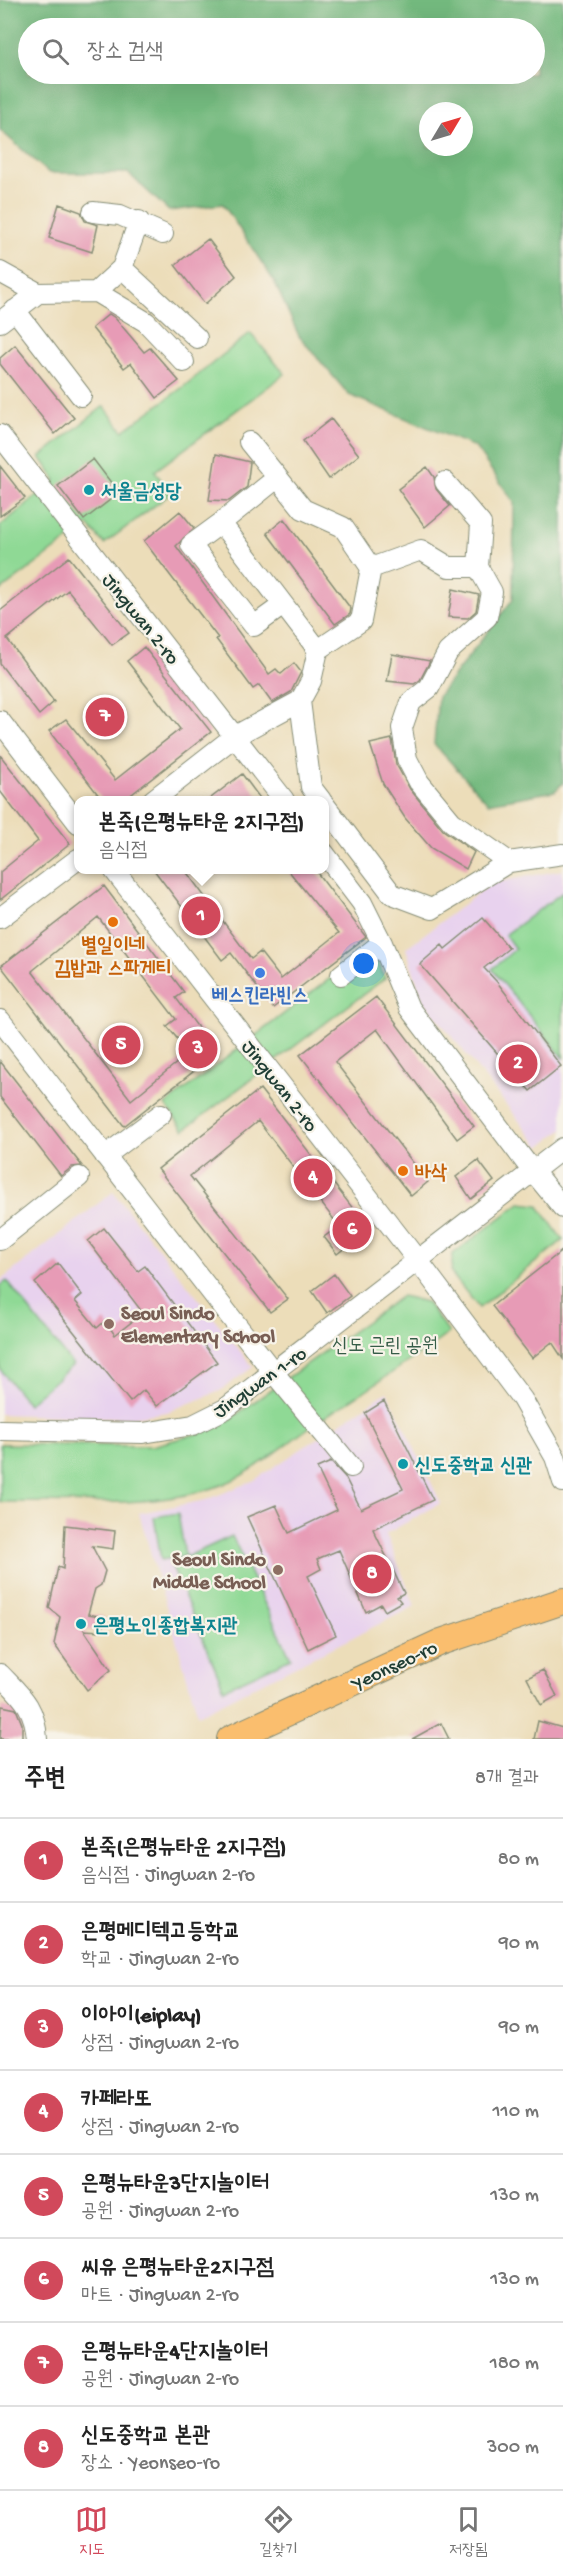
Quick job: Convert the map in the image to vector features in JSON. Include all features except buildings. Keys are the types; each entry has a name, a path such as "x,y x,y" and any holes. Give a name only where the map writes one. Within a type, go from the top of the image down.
{"main road":[{"name":"Yeonseo-ro","path":"230,1739 441,1642 563,1601"}],"street":[{"path":"93,212 120,214 163,234"},
{"path":"96,292 122,268 139,221"},
{"path":"122,268 197,338"},
{"path":"0,272 38,293 96,292 146,322 184,362"},
{"path":"38,293 7,316 81,396"},
{"name":"Jingwan 2-ro","path":"0,435 280,796"},
{"path":"157,796 184,766 300,701 311,681 318,650 361,621 371,568 343,527 303,509 249,442"},
{"path":"277,478 221,524 191,545 254,626 283,605"},
{"path":"445,482 481,524 478,567 492,592 487,617 448,652 429,688 411,702 402,728 407,759 419,782 452,822 508,862"},
{"path":"221,524 318,650"},
{"path":"371,568 421,550 449,567 478,567"},
{"path":"300,701 311,788 317,796"},
{"path":"0,722 74,818"},
{"path":"329,811 392,894 432,909 508,862 563,854"},
{"path":"329,860 362,903 409,1008 533,1172 563,1208"},
{"path":"0,918 74,862"},
{"name":"Jingwan 2-ro","path":"117,874 419,1261 522,1399 555,1457 563,1482"},
{"path":"341,975 382,944"},
{"path":"0,1020 274,1373 351,1467"},
{"path":"105,1156 161,1114"},
{"name":"Jingwan 1-ro","path":"0,1430 143,1433 193,1425 225,1409 563,1148"},
{"path":"0,1240 79,1177"},
{"path":"0,1674 17,1691 36,1720 37,1739"}],"shaded area":[{"path":"563,870 563,1129 540,1147 422,999 406,948 492,883"},
{"name":"Seoul Sindo Elementary School","path":"113,1192 253,1367 220,1391 167,1412 127,1418 0,1414 0,1281"},
{"name":"Seoul Sindo Middle School","path":"387,1392 441,1503 386,1534 415,1606 198,1715 139,1513 206,1500 253,1481"}],"green space":[{"path":"0,0 563,0 563,783 555,791 488,803 434,744 438,696 513,599 514,502 475,447 349,395 299,336 274,281 223,204 169,211 128,173 49,173 0,130"},
{"path":"250,333 285,374 155,471 170,494 104,544 88,525 0,591 0,526 56,480 40,457 104,406 123,431 183,387"},
{"path":"563,892 563,1058 492,969 515,949 505,935"},
{"path":"371,947 385,978 184,1130 165,1105"},
{"path":"520,1203 538,1205 563,1240 479,1308 451,1273 453,1254"},
{"path":"7,1281 73,1365 28,1404 0,1369 0,1286"},
{"name":"신도 근린 공원","path":"402,1296 426,1302 449,1333 317,1422 267,1459 228,1482 188,1495 162,1499 108,1502 0,1502 0,1444 152,1446 200,1433 230,1419"},
{"path":"178,1513 185,1556 161,1560 154,1517"},
{"path":"232,1536 291,1658 224,1689 171,1564"}],"place":[{"name":"서울금성당","path":"89,490"},
{"name":"은평뉴타운4단지놀이터","path":"105,717"},
{"name":"본죽(은평뉴타운 2지구점)","path":"201,916"},
{"name":"별일이네 김밥과 스파게티","path":"113,922"},
{"name":"베스킨라빈스","path":"260,973"},
{"name":"은평뉴타운3단지놀이터","path":"121,1045"},
{"name":"이아이(eiplay)","path":"198,1049"},
{"name":"은평메디텍고등학교","path":"518,1064"},
{"name":"바삭","path":"403,1171"},
{"name":"카페라또","path":"313,1178"},
{"name":"씨유 은평뉴타운2지구점","path":"352,1230"},
{"name":"Seoul Sindo Elementary School","path":"109,1324"},
{"name":"신도중학교 신관","path":"403,1464"},
{"name":"Seoul Sindo Middle School","path":"278,1570"},
{"name":"신도중학교 본관","path":"372,1574"},
{"name":"은평노인종합복지관","path":"81,1624"}]}
